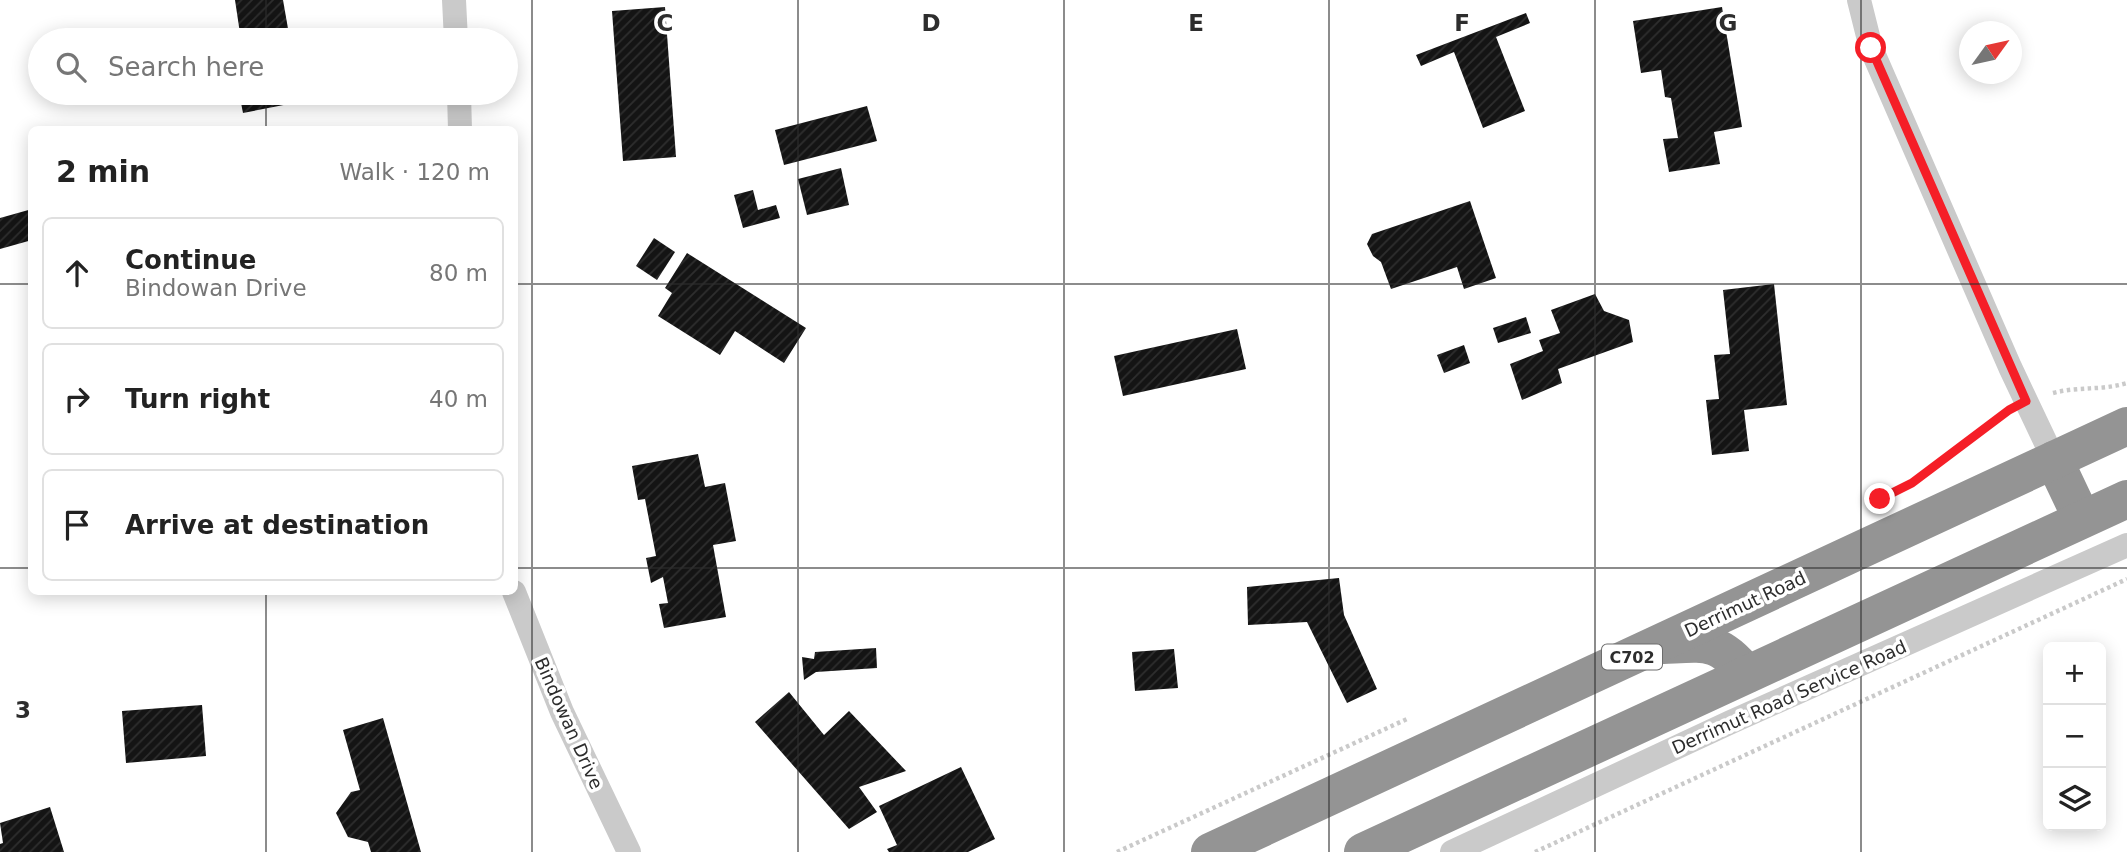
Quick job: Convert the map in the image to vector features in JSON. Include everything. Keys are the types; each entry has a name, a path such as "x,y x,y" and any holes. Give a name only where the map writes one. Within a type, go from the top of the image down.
{"highway":[{"name":"Derrimut Road","path":"1210,852 2127,426"},
{"path":"2054,460 2082,519"},
{"path":"1363,852 2127,499"},
{"path":"1657,645 1700,643 1727,650 1747,674"}],"street":[{"path":"454,0 455,28"},
{"path":"1859,0 1871,48 2054,460"},
{"path":"459,105 460,126"},
{"name":"Derrimut Road Service Road","path":"1452,852 1731,722 2127,545"},
{"name":"Bindowan Drive","path":"515,595 562,712 629,852"},
{"path":"1731,722 1747,674"}],"path":[{"path":"1867,505 1912,483 2009,410 2026,401 2062,390 2082,387 2105,390 2127,383"},
{"path":"1535,852 2127,579"},
{"path":"1117,852 1415,715"}],"building":[{"path":"235,0 283,0 288,28 239,28"},
{"path":"665,7 676,157 623,161 612,11"},
{"path":"1722,7 1742,127 1714,132 1720,164 1669,172 1663,139 1678,138 1671,98 1665,97 1661,70 1641,73 1633,21"},
{"path":"1526,13 1530,23 1496,37 1525,111 1483,128 1454,52 1421,66 1416,55"},
{"path":"241,105 284,105 243,113"},
{"path":"867,106 877,141 784,165 775,130"},
{"path":"841,168 849,205 807,215 798,179"},
{"path":"753,190 758,210 776,205 780,218 743,228 734,195"},
{"path":"1470,201 1496,278 1464,289 1457,267 1391,289 1381,262 1373,256 1367,244 1372,234"},
{"path":"28,210 28,241 0,249 0,218"},
{"path":"654,238 675,252 657,280 636,266"},
{"path":"687,253 806,328 784,363 735,331 720,355 658,316 672,293 665,288"},
{"path":"1774,284 1787,405 1744,410 1749,451 1712,455 1706,400 1719,399 1714,355 1730,354 1723,290"},
{"path":"1595,294 1604,311 1629,320 1633,342 1558,369 1562,383 1522,400 1510,364 1543,351 1539,340 1560,333 1551,310"},
{"path":"1526,317 1531,333 1498,343 1493,328"},
{"path":"1237,329 1246,369 1123,396 1114,356"},
{"path":"1464,345 1470,363 1444,373 1437,355"},
{"path":"698,454 705,487 725,483 736,541 713,545 726,617 664,628 659,604 668,603 663,577 651,583 646,558 656,556 645,499 638,500 632,466"},
{"path":"1339,578 1344,615 1377,689 1347,703 1307,622 1248,625 1247,587"},
{"path":"876,648 877,668 816,672 804,680 802,657 814,659 815,652"},
{"path":"1174,649 1178,688 1135,691 1132,652"},
{"path":"789,692 824,735 849,711 906,771 859,787 877,812 849,829 755,722"},
{"path":"202,705 206,756 126,763 122,711"},
{"path":"383,718 421,852 371,852 368,842 348,837 336,813 351,792 360,790 343,730"},
{"path":"961,767 995,839 968,852 889,852 887,849 897,845 879,806"},
{"path":"50,807 64,852 0,852 0,844 3,843 0,823"}],"route":[{"path":"1871,48 2026,401 1979,431 1912,483 1880,499"}]}
